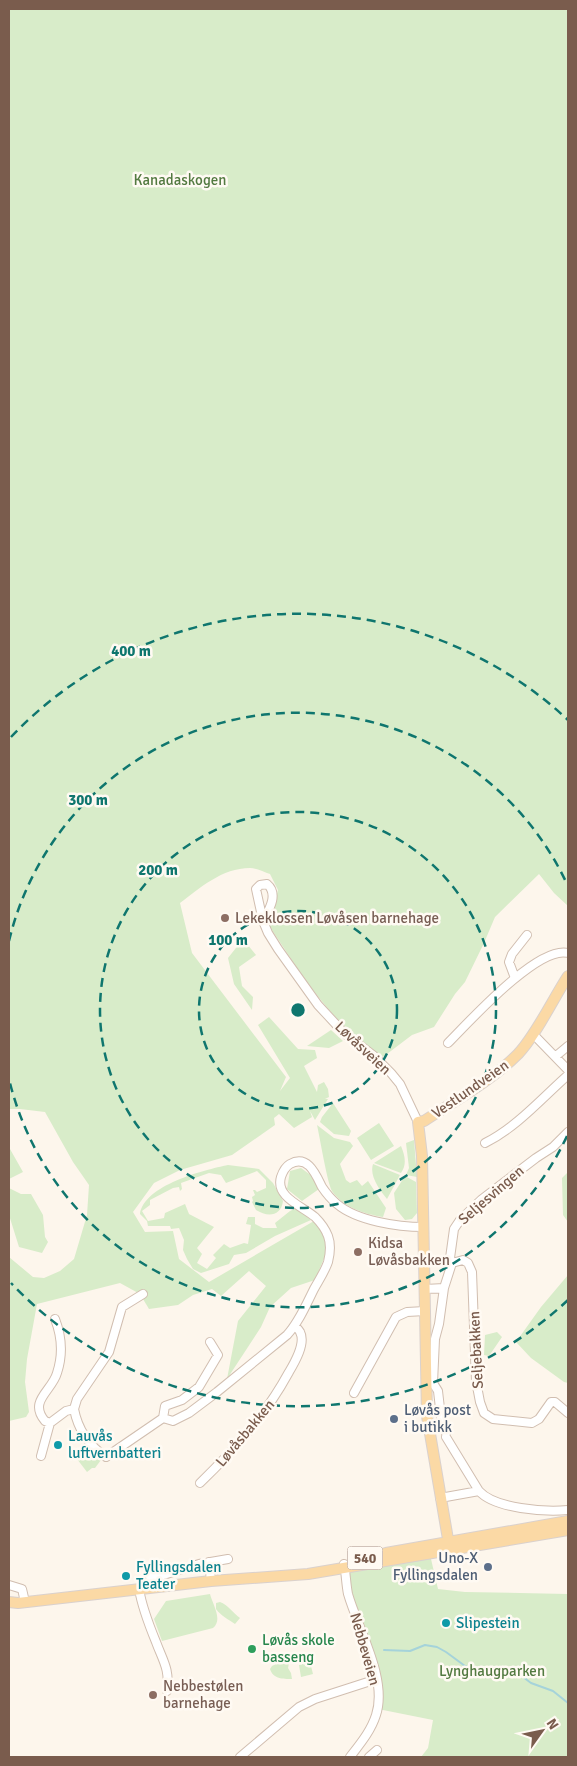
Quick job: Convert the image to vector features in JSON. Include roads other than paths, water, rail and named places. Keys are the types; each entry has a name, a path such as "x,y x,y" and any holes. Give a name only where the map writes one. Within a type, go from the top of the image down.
{"main road":[{"name":"Vestlundveien","path":"418,1122 431,1117 501,1069 519,1053 533,1034 568,976"},
{"name":"Løvåsveien","path":"418,1122 422,1156 427,1416 440,1498 452,1545"},
{"name":"540","path":"15,1603 211,1581 308,1574 568,1521"},
{"name":"540","path":"452,1545 568,1530"}],"street":[{"name":"Løvåsveien","path":"263,921 278,950 318,1005 344,1033 374,1056 400,1084 418,1122"},
{"path":"515,978 509,962 512,954 527,935"},
{"path":"448,1043 486,1003 515,978 552,955 563,952 568,953"},
{"path":"533,1034 568,1070"},
{"path":"556,1056 568,1046"},
{"path":"485,1143 519,1120 568,1075"},
{"name":"Seljesvingen","path":"444,1288 452,1263 450,1258 454,1229 460,1220 481,1200 553,1147 568,1132"},
{"path":"163,1418 173,1421 195,1409 282,1340 295,1326 326,1268 330,1254 330,1244 322,1224 281,1190 282,1173 289,1165 301,1162 309,1166 317,1174 322,1186 333,1201 354,1215 384,1222 424,1227"},
{"name":"Seljebakken","path":"452,1263 463,1260 468,1263 472,1272 476,1381 484,1412 493,1419 532,1423 539,1419 548,1405 555,1402 568,1413"},
{"path":"425,1289 444,1288 434,1344 433,1383 438,1391 441,1417 446,1435 479,1491 500,1504 530,1509 568,1510"},
{"path":"142,1294 122,1307 109,1352 77,1399 74,1409 81,1433 96,1450 106,1457 163,1418 165,1406 182,1400 203,1383 218,1355 210,1342"},
{"path":"354,1393 396,1317 407,1312 425,1311"},
{"path":"50,1423 42,1418 39,1401 55,1381 58,1372 62,1343 55,1319"},
{"name":"Løvåsbakken","path":"200,1483 248,1434 275,1398 298,1356 302,1342 301,1333 295,1326"},
{"path":"42,1456 50,1423 66,1411 74,1409"},
{"path":"440,1498 479,1491"},
{"path":"150,1577 157,1577 210,1562 228,1559"},
{"path":"210,1562 211,1581"},
{"name":"Nebbeveien","path":"344,1566 348,1593 368,1647 377,1679 378,1709 366,1735 350,1757"},
{"path":"9,1585 22,1590 15,1603"},
{"path":"139,1589 155,1640 166,1664 168,1675 167,1690"},
{"path":"240,1757 299,1707 316,1699 377,1679"},
{"path":"369,1757 377,1750"}],"waterway":[{"path":"384,1650 410,1651 425,1645 437,1647 474,1670 502,1672 523,1677 531,1683 553,1691 568,1703"}],"place":[{"name":"Lekeklossen Løvåsen barnehage","path":"225,918"},
{"name":"Kidsa Løvåsbakken","path":"358,1252"},
{"name":"Løvås post i butikk","path":"394,1419"},
{"name":"Lauvås luftvernbatteri","path":"58,1445"},
{"name":"Uno-X Fyllingsdalen","path":"488,1567"},
{"name":"Fyllingsdalen Teater","path":"126,1576"},
{"name":"Slipestein","path":"446,1623"},
{"name":"Løvås skole basseng","path":"252,1649"},
{"name":"Nebbestølen barnehage","path":"153,1695"}],"park label":[{"name":"Kanadaskogen","path":"180,180"},
{"name":"Lynghaugparken","path":"492,1671"}]}
